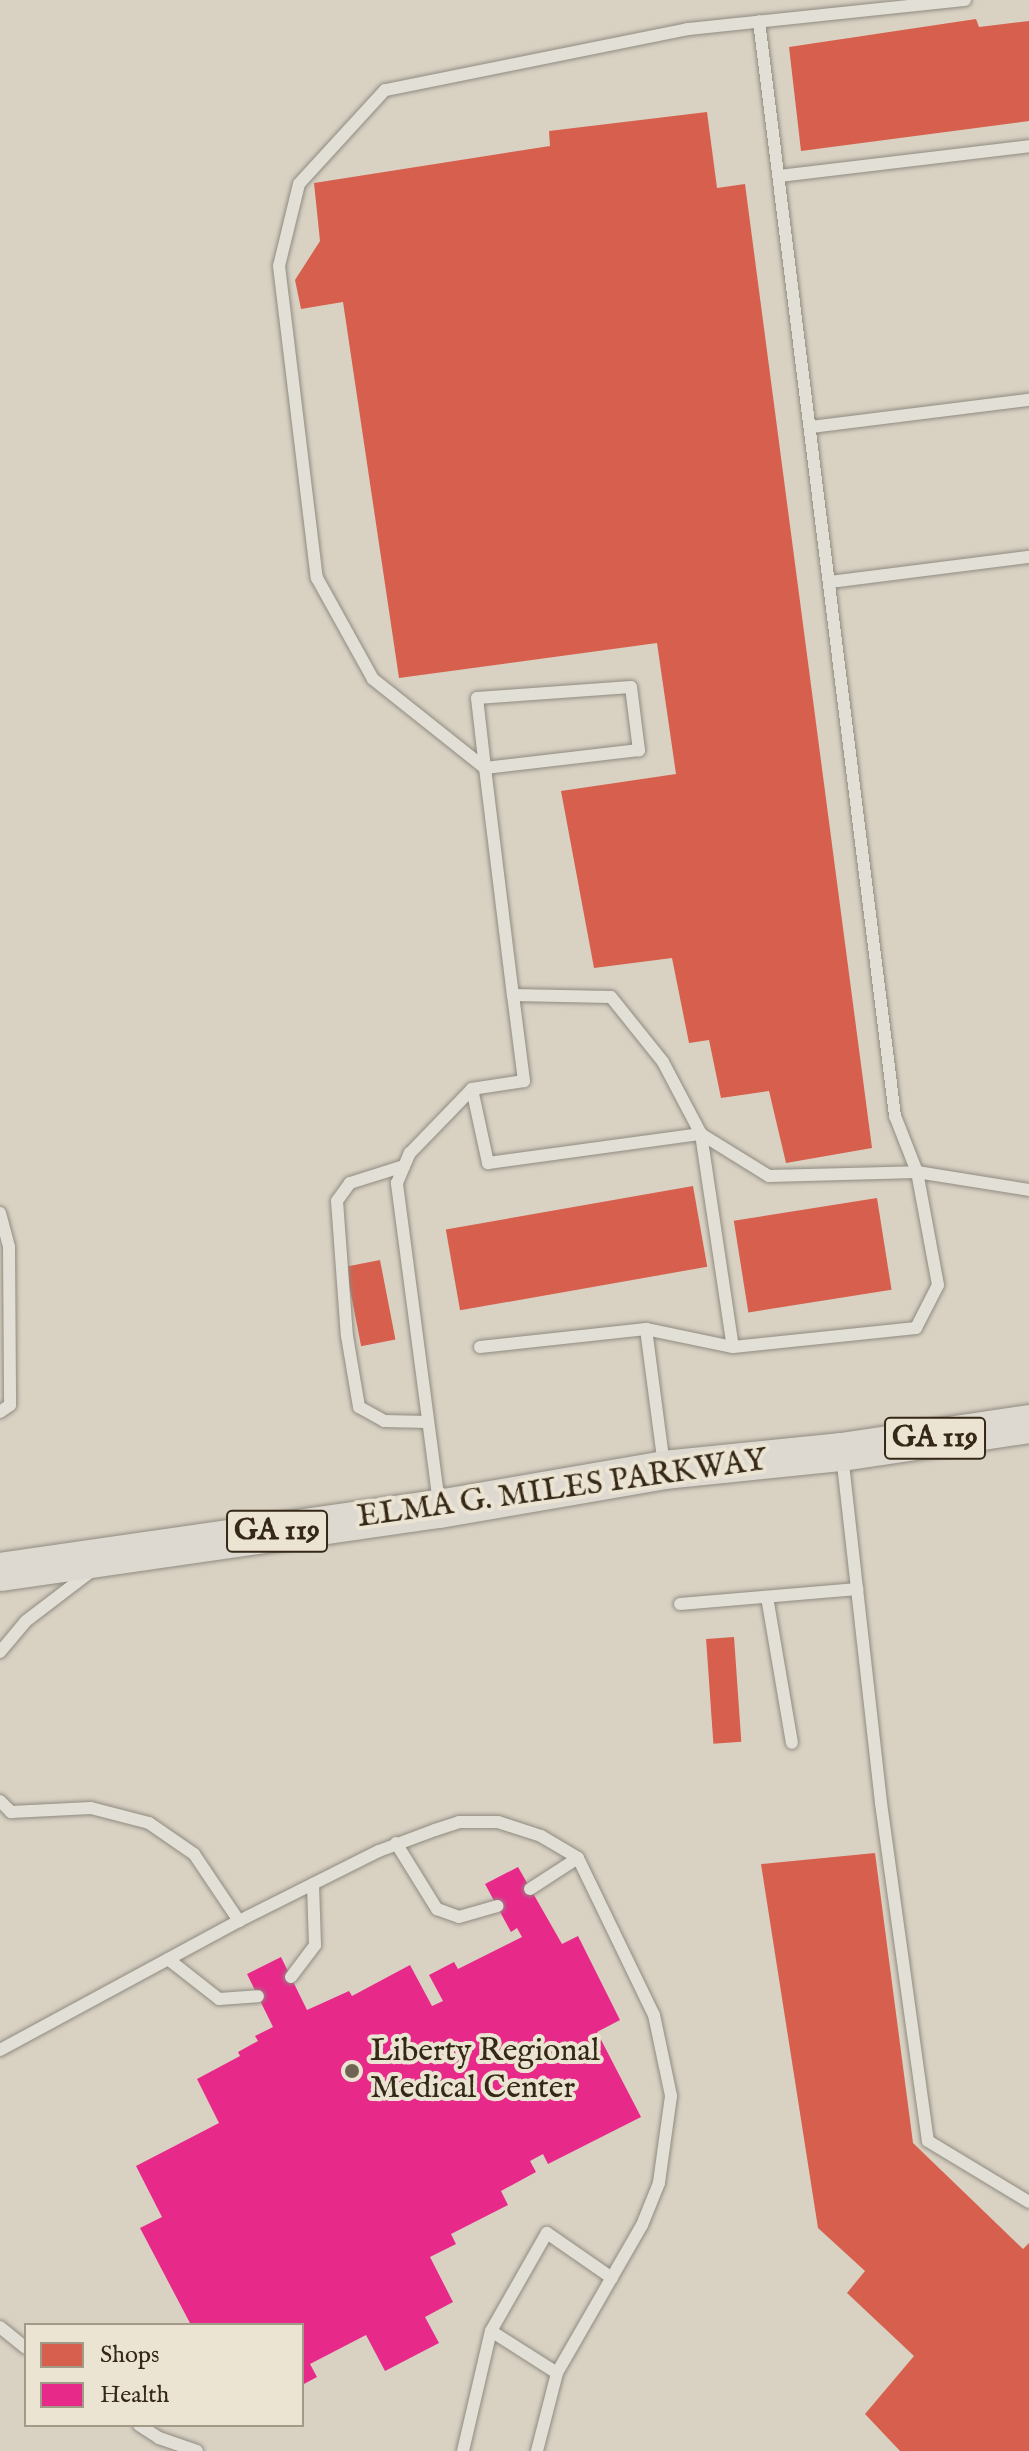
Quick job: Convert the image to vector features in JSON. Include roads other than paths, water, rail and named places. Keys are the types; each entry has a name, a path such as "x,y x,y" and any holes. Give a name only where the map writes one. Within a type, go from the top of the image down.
{"main road":[{"name":"ELMA G. MILES PARKWAY","path":"0,1572 439,1509 664,1470 842,1452 1029,1424"}],"lane":[{"path":"439,1509 397,1183 410,1153 472,1089 524,1081 485,768 477,698 631,687 639,750 485,768 373,679 317,578 279,266 299,184 385,90 688,29 965,0"},
{"path":"480,1347 646,1329 733,1347 916,1328 938,1285 917,1172 895,1116 759,21"},
{"path":"779,176 1029,146"},
{"path":"811,427 1029,400"},
{"path":"830,582 1029,557"},
{"path":"513,995 611,997 663,1062 701,1134 733,1347"},
{"path":"472,1089 488,1163 701,1134 769,1176 917,1172 1029,1190"},
{"path":"404,1166 350,1183 337,1201 347,1336 359,1407 384,1421 428,1422"},
{"path":"0,1213 9,1247 10,1405 0,1412"},
{"path":"646,1329 664,1470"},
{"path":"842,1452 928,2141 1029,2202"},
{"path":"0,1652 26,1621 115,1554"},
{"path":"680,1604 857,1589"},
{"path":"767,1597 792,1743"},
{"path":"0,1801 11,1812 91,1808 149,1823 194,1854 239,1921"},
{"path":"0,2050 313,1884 396,1843 459,1822 488,1821 541,1836 578,1858 654,2015 671,2096 659,2183 642,2225 557,2373 537,2451"},
{"path":"396,1843 437,1909 459,1917 497,1906"},
{"path":"530,1889 578,1858"},
{"path":"291,1977 315,1945 313,1884"},
{"path":"168,1959 219,1999 258,1996"},
{"path":"463,2451 491,2331 547,2233 612,2278"},
{"path":"0,2327 24,2346"},
{"path":"491,2331 557,2373"},
{"path":"142,2427 159,2438 197,2451"}],"place":[{"name":"Liberty Regional Medical Center","path":"352,2071"}]}
